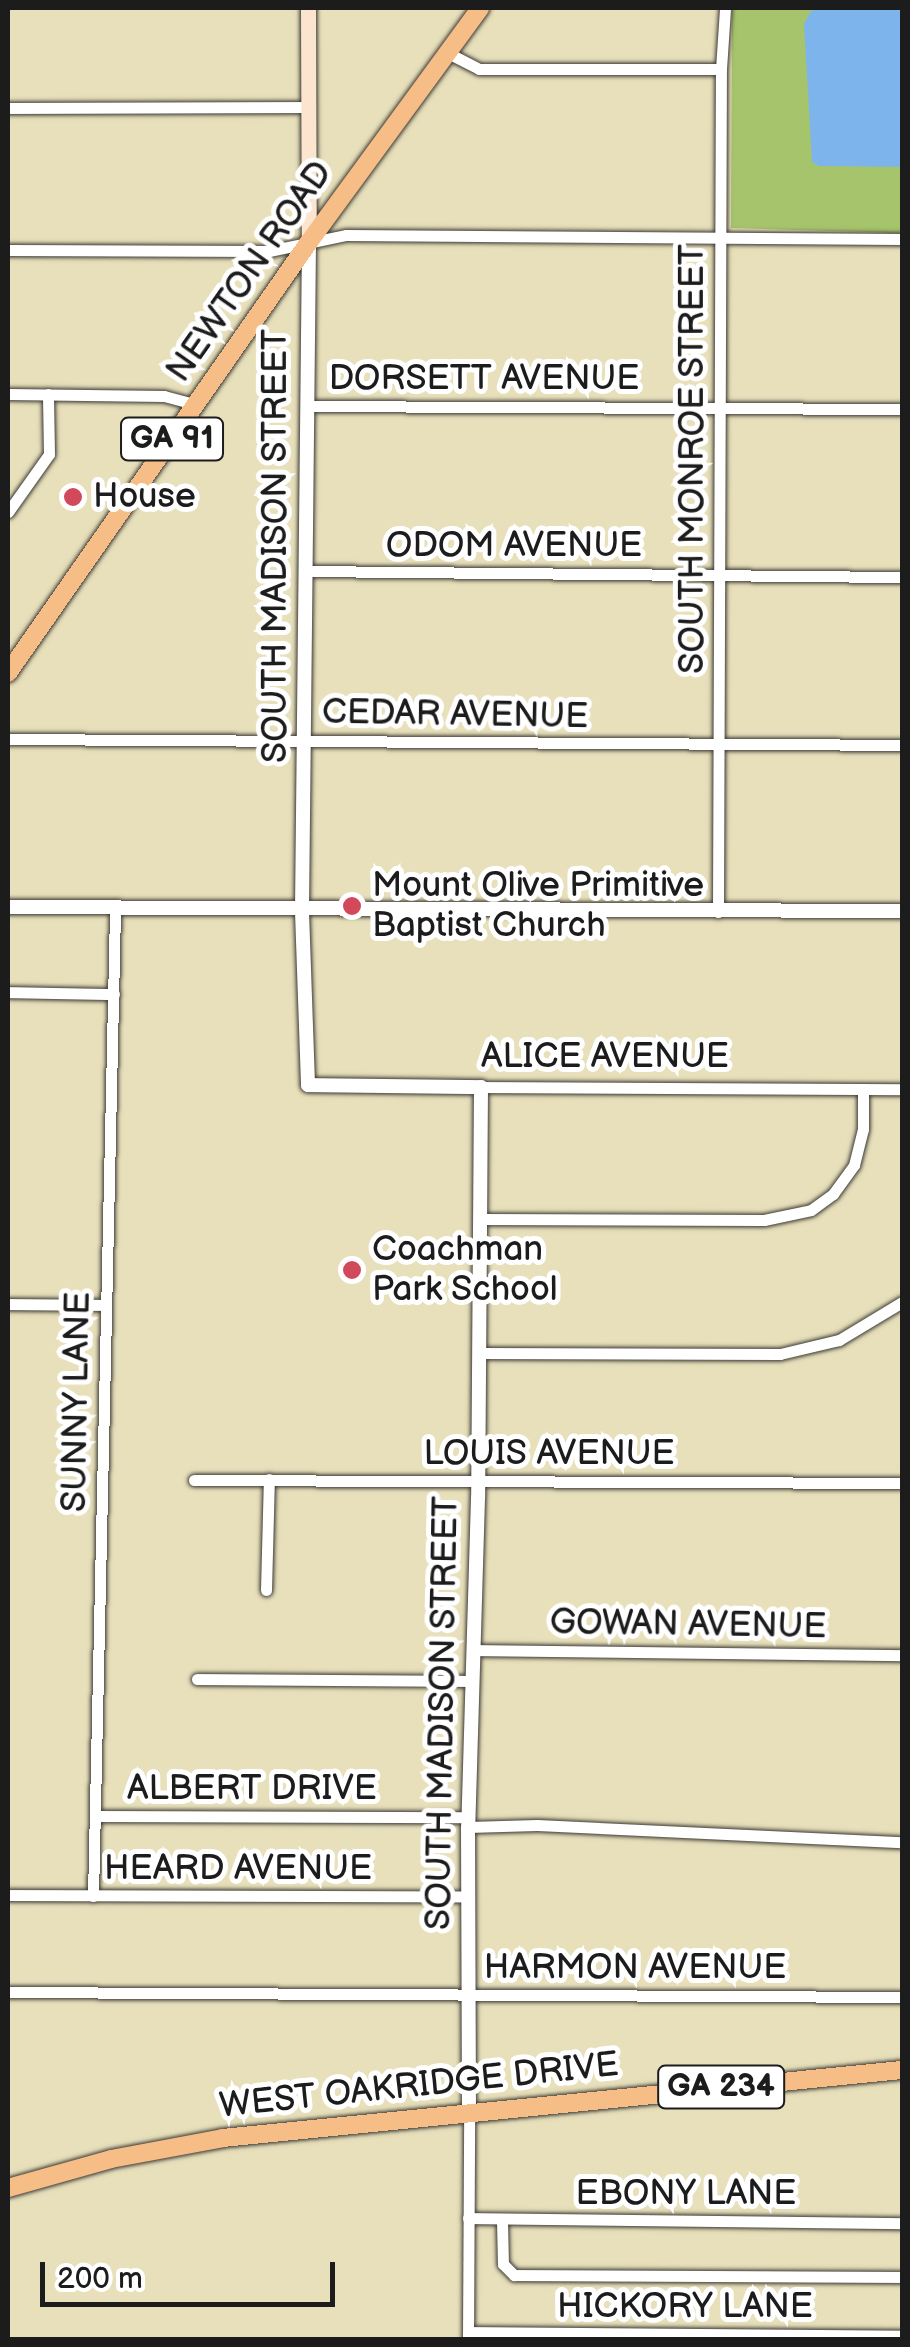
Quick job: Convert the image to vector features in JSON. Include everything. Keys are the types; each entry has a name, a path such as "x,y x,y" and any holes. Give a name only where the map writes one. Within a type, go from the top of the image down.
{"main road":[{"name":"SOUTH MADISON STREET","path":"308,8 309,242"},
{"name":"NEWTON ROAD","path":"8,673 309,242 480,8"},
{"name":"WEST OAKRIDGE DRIVE","path":"8,2188 185,2144 902,2070"}],"street":[{"name":"SOUTH MONROE STREET","path":"718,912 721,69 725,8"},
{"path":"446,52 479,69 721,69"},
{"path":"8,108 309,108"},
{"path":"8,250 268,251 346,235 902,239"},
{"name":"SOUTH MADISON STREET","path":"308,1085 302,912 309,242"},
{"path":"8,394 164,396 197,404"},
{"path":"8,512 49,454 48,394"},
{"name":"DORSETT AVENUE","path":"306,406 902,408"},
{"name":"ODOM AVENUE","path":"305,571 902,577"},
{"name":"CEDAR AVENUE","path":"8,739 902,745"},
{"path":"8,907 302,912 902,911"},
{"name":"SUNNY LANE","path":"93,1896 115,909"},
{"path":"8,992 114,994"},
{"name":"ALICE AVENUE","path":"308,1085 902,1089"},
{"name":"SOUTH MADISON STREET","path":"468,2336 467,1897 478,1482 481,1087"},
{"path":"480,1219 764,1220 812,1210 833,1194 854,1165 863,1130 864,1089"},
{"path":"479,1354 780,1354 839,1340 902,1302"},
{"path":"8,1304 106,1305"},
{"path":"266,1590 269,1479"},
{"name":"LOUIS AVENUE","path":"194,1480 902,1482"},
{"name":"GOWAN AVENUE","path":"474,1650 902,1655"},
{"path":"197,1680 472,1681"},
{"name":"ALBERT DRIVE","path":"95,1816 468,1822"},
{"path":"468,1822 902,1842"},
{"name":"HEARD AVENUE","path":"8,1896 467,1897"},
{"name":"HARMON AVENUE","path":"8,1992 902,1996"},
{"name":"EBONY LANE","path":"468,2218 902,2223"},
{"path":"502,2221 502,2264 514,2275 902,2277"},
{"name":"HICKORY LANE","path":"468,2336 902,2336"}],"green space":[{"path":"732,8 902,8 902,233 731,228"}],"water":[{"path":"902,8 902,167 819,166 812,162 804,24 811,11"}],"place":[{"name":"House","path":"73,497"},
{"name":"Mount Olive Primitive Baptist Church","path":"352,906"},
{"name":"Coachman Park School","path":"352,1270"}]}
